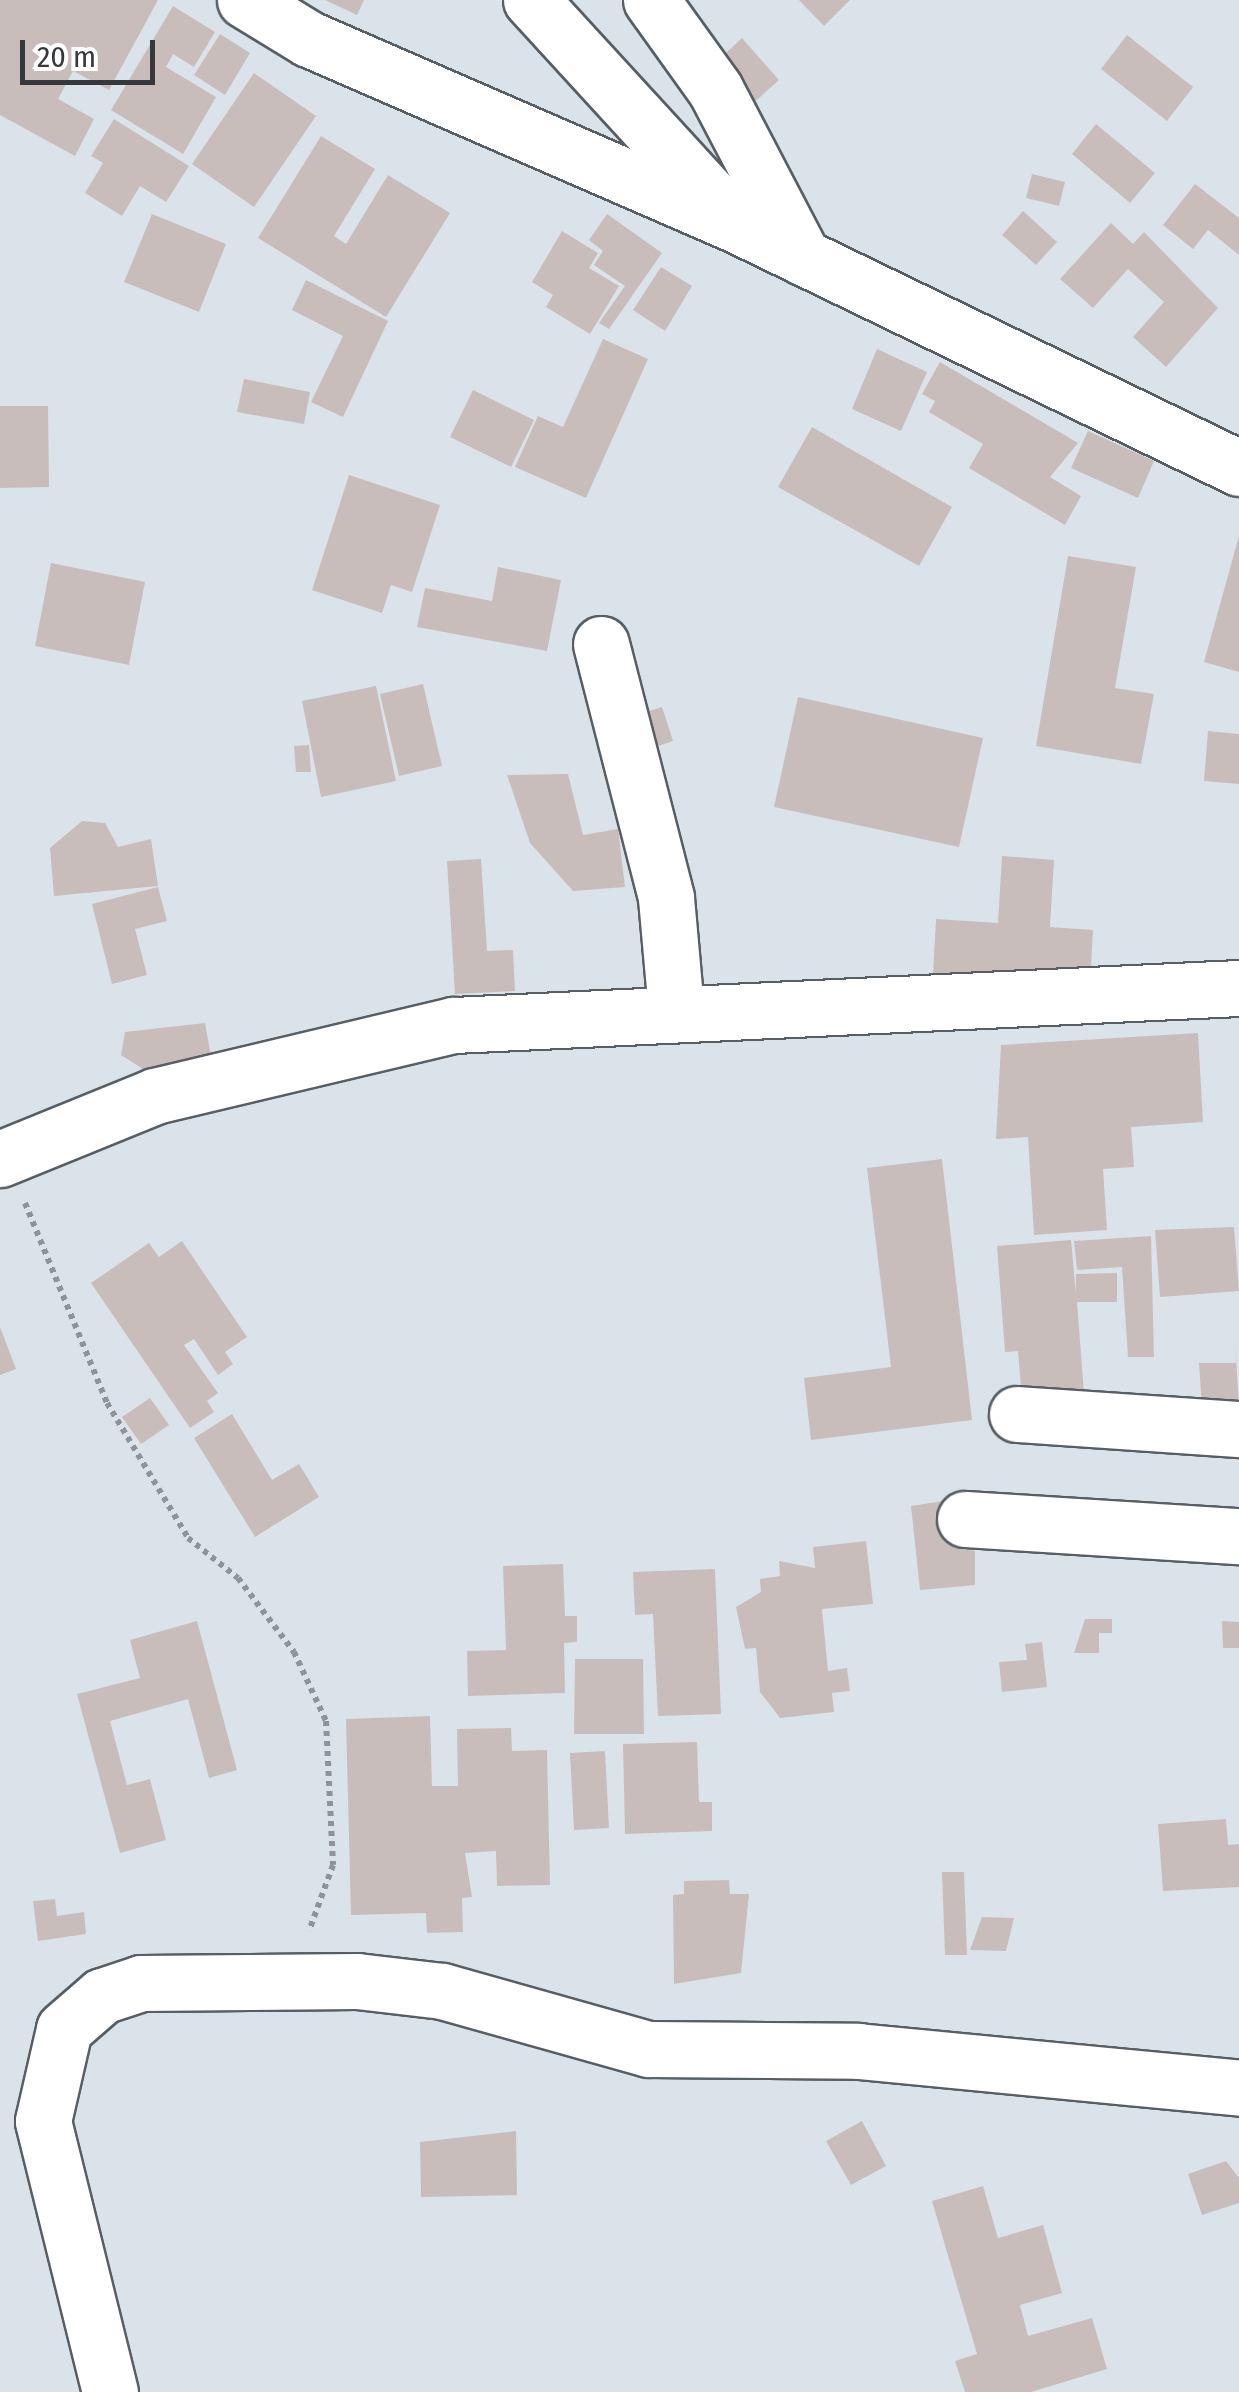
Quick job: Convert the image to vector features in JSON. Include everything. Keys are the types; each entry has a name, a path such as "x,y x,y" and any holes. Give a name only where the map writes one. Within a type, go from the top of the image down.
{"street":[{"path":"245,0 310,39 741,228 1239,468"},
{"path":"530,0 741,228"},
{"path":"651,0 715,90 803,257"},
{"path":"601,644 666,898 676,1010"},
{"path":"3,1158 155,1096 335,1050 454,1025 676,1010 1142,1000 1239,988"},
{"path":"1017,1414 1239,1429"},
{"path":"965,1519 1239,1536"},
{"path":"110,2392 43,2121 48,2074 64,2030 102,1996 141,1983 247,1982 442,1991 648,2049 858,2051 1239,2088"}],"path":[{"path":"3,1158 107,1404 188,1538 238,1578 294,1652 326,1721 333,1865 324,1907 301,1944 247,1982"}],"building":[{"path":"0,0 158,0 109,90 73,71 58,99 94,119 75,156 0,115"},
{"path":"325,0 364,0 357,15"},
{"path":"799,0 850,0 824,26"},
{"path":"173,6 215,32 194,67 173,54 166,67 216,97 183,154 111,110"},
{"path":"220,34 250,53 225,95 194,75"},
{"path":"1127,35 1193,87 1167,121 1101,69"},
{"path":"742,38 779,80 750,106 714,64"},
{"path":"254,73 316,116 254,207 192,164"},
{"path":"114,119 189,166 166,202 140,186 122,216 85,193 103,163 91,156"},
{"path":"1096,124 1155,173 1130,203 1072,154"},
{"path":"321,136 375,169 334,236 346,244 388,175 450,213 386,317 258,238"},
{"path":"1032,174 1065,182 1059,206 1026,198"},
{"path":"1195,184 1239,218 1239,255 1208,230 1193,249 1163,225"},
{"path":"1023,211 1057,242 1036,265 1002,235"},
{"path":"152,214 226,244 199,312 124,282"},
{"path":"607,214 662,253 609,329 599,323 625,286 594,265 603,251 589,240"},
{"path":"1111,223 1133,244 1144,232 1218,308 1166,367 1133,337 1164,302 1128,269 1093,308 1060,279"},
{"path":"562,231 598,253 589,268 619,286 590,334 546,307 553,295 532,282"},
{"path":"661,267 692,286 665,331 633,310"},
{"path":"306,280 388,321 343,417 311,402 343,336 292,310"},
{"path":"603,339 648,359 586,498 515,467 538,416 563,427"},
{"path":"877,349 927,372 901,431 852,409"},
{"path":"940,362 1078,443 1050,477 1081,496 1065,525 969,468 983,444 929,412 935,401 922,394"},
{"path":"244,379 310,392 304,424 237,412"},
{"path":"473,390 534,420 511,467 450,437"},
{"path":"0,406 48,406 49,487 0,488"},
{"path":"812,427 952,507 919,566 778,487"},
{"path":"1088,431 1154,461 1138,498 1071,468"},
{"path":"349,475 440,505 412,592 391,585 382,613 312,590"},
{"path":"1239,536 1239,672 1204,662"},
{"path":"1068,556 1136,567 1115,688 1154,694 1141,764 1036,746"},
{"path":"51,563 145,582 129,665 35,646"},
{"path":"498,567 561,580 547,651 417,627 425,588 492,601"},
{"path":"423,684 442,766 399,776 380,694"},
{"path":"376,686 396,781 321,797 302,701"},
{"path":"798,697 983,738 959,847 774,807"},
{"path":"662,707 673,741 638,753 627,718"},
{"path":"1208,731 1239,734 1239,784 1204,781"},
{"path":"309,745 311,772 296,772 294,746"},
{"path":"568,774 583,835 618,829 625,887 573,891 530,843 507,775"},
{"path":"82,821 105,823 118,847 151,839 158,886 54,896 50,848"},
{"path":"1002,856 1054,860 1050,927 1093,930 1090,985 933,974 936,919 998,923"},
{"path":"481,859 487,951 513,950 515,991 455,994 447,861"},
{"path":"158,887 167,921 135,929 147,975 112,984 92,904"},
{"path":"205,1023 213,1067 146,1071 121,1055 125,1032"},
{"path":"1198,1033 1203,1122 1131,1127 1134,1167 1103,1169 1107,1230 1034,1235 1028,1137 996,1139 1001,1045"},
{"path":"942,1159 972,1420 811,1440 804,1378 891,1367 867,1168"},
{"path":"1234,1227 1239,1291 1160,1297 1155,1230"},
{"path":"1151,1236 1154,1357 1128,1357 1122,1267 1077,1270 1074,1241"},
{"path":"1071,1240 1076,1294 1076,1274 1117,1273 1117,1302 1077,1302 1084,1393 1022,1399 1018,1351 1005,1352 997,1246"},
{"path":"182,1241 247,1337 225,1352 233,1364 218,1375 194,1339 184,1345 218,1393 207,1401 214,1412 190,1428 91,1283 149,1243 159,1257"},
{"path":"0,1327 16,1369 0,1375"},
{"path":"1235,1340 1239,1408 1202,1408 1199,1363 1236,1363"},
{"path":"150,1398 169,1425 141,1444 122,1417"},
{"path":"232,1414 272,1480 299,1464 319,1497 255,1537 194,1438"},
{"path":"950,1500 954,1548 975,1551 975,1585 920,1590 911,1506"},
{"path":"866,1541 873,1604 822,1609 828,1671 847,1668 850,1691 832,1693 834,1712 780,1718 760,1692 756,1648 745,1649 736,1607 761,1592 760,1579 780,1576 779,1561 815,1568 813,1547"},
{"path":"563,1564 565,1616 577,1616 577,1642 564,1643 565,1693 468,1696 467,1651 506,1650 503,1566"},
{"path":"715,1569 721,1714 658,1716 653,1614 635,1615 633,1572"},
{"path":"1085,1619 1112,1619 1112,1633 1099,1633 1099,1653 1074,1653"},
{"path":"197,1621 237,1770 209,1778 188,1699 110,1721 127,1785 150,1779 166,1840 120,1853 77,1694 140,1678 130,1640"},
{"path":"1222,1621 1239,1622 1239,1648 1223,1648"},
{"path":"1042,1642 1047,1687 1002,1692 999,1662 1027,1660 1025,1644"},
{"path":"575,1659 643,1659 644,1734 574,1734"},
{"path":"430,1716 432,1786 458,1786 457,1729 511,1728 512,1751 547,1750 550,1885 497,1886 496,1851 465,1853 472,1897 462,1898 463,1932 427,1933 426,1913 351,1915 346,1719"},
{"path":"697,1742 699,1802 712,1802 712,1831 625,1834 623,1744"},
{"path":"605,1751 609,1828 574,1830 570,1753"},
{"path":"1226,1819 1228,1845 1239,1844 1239,1887 1163,1891 1158,1824"},
{"path":"942,1872 964,1872 967,1955 945,1955"},
{"path":"729,1880 730,1894 749,1894 741,1973 674,1984 673,1895 684,1894 684,1881"},
{"path":"55,1899 57,1916 84,1912 86,1934 38,1941 33,1901"},
{"path":"982,1917 1014,1918 1006,1951 970,1950"},
{"path":"862,2121 886,2166 851,2185 826,2141"},
{"path":"516,2131 517,2195 421,2197 420,2142"},
{"path":"1226,2161 1239,2178 1239,2203 1202,2215 1188,2174"},
{"path":"983,2186 998,2238 1043,2225 1062,2293 1020,2305 1028,2336 1092,2318 1107,2369 1031,2392 965,2392 955,2361 977,2354 932,2201"}]}
